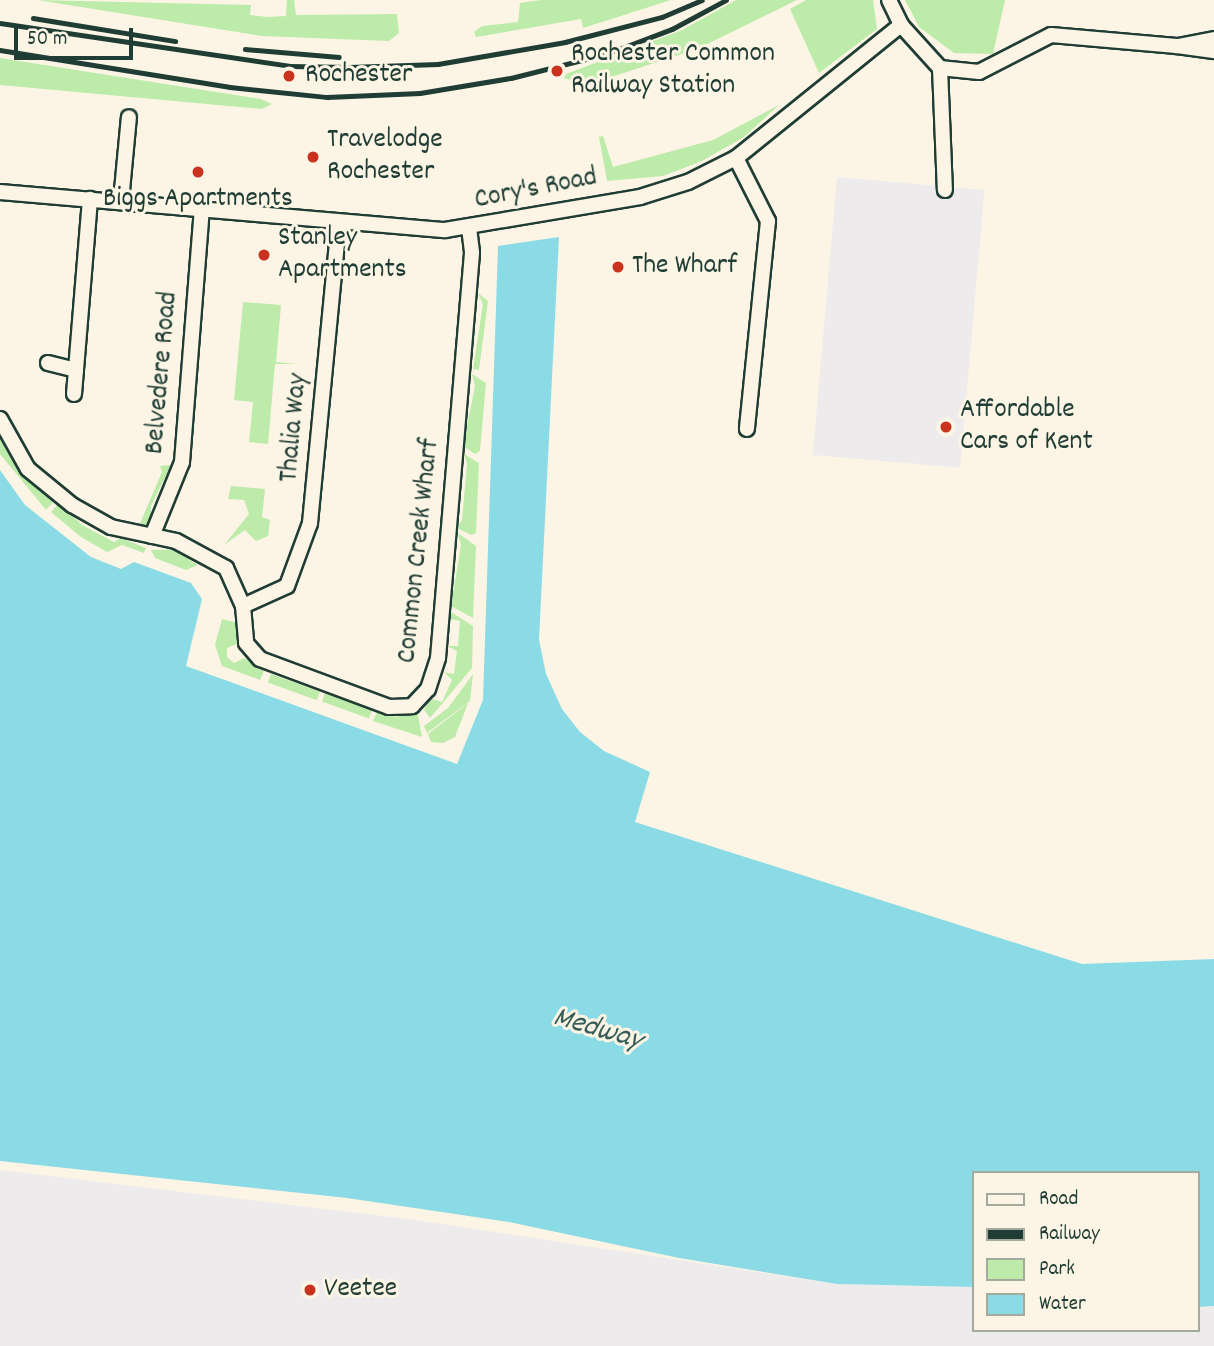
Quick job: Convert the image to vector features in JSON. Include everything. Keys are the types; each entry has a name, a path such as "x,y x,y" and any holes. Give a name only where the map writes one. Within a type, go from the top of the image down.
{"street":[{"path":"888,0 901,24 940,68 945,190"},
{"name":"Cory's Road","path":"0,192 339,222 469,228 640,197 688,182 736,158 901,24"},
{"path":"940,68 979,72 1051,35 1214,51"},
{"path":"1177,46 1214,39"},
{"path":"121,201 129,117"},
{"path":"736,158 768,221 747,429"},
{"path":"74,394 90,199"},
{"name":"Belvedere Road","path":"152,536 182,462 202,210"},
{"name":"Thalia Way","path":"243,606 286,586 310,523 339,222"},
{"name":"Common Creek Wharf","path":"0,418 29,469 72,505 111,527 152,536 202,552 226,568 243,606 246,643 265,662 395,708 414,705 427,692 439,646 472,253 469,228"},
{"path":"48,363 76,370"}],"shaded area":[{"path":"837,177 984,190 960,468 813,455"},
{"path":"0,1170 409,1219 837,1284 972,1287 972,1332 1200,1332 1200,1307 1214,1306 1214,1346 0,1346"}],"green space":[{"path":"37,0 251,5 250,15 268,17 286,16 287,0 294,0 296,15 397,14 399,33 389,41 262,36"},
{"path":"541,0 671,0 583,28 581,19 476,37 474,32 482,26 518,22 520,3"},
{"path":"736,0 797,0 697,49 590,84 558,77 682,30"},
{"path":"806,0 873,0 877,29 819,73 790,9"},
{"path":"905,0 1005,0 993,54 954,53 919,27"},
{"path":"0,58 261,99 272,104 262,109 0,85"},
{"path":"779,105 744,137 702,161 663,176 607,181 599,137 603,136 613,167 713,140"},
{"path":"478,293 488,301 479,370 473,369 483,304"},
{"path":"243,302 281,305 276,362 299,364 275,364 268,444 249,442 253,402 234,400"},
{"path":"472,374 486,383 480,451 475,454 463,446 475,386"},
{"path":"0,429 9,443 7,452 46,496 55,500 46,510 0,454"},
{"path":"464,454 479,463 476,533 471,535 457,528 462,520 467,464"},
{"path":"171,465 151,506 151,525 138,528 162,472 160,466"},
{"path":"231,486 265,489 262,517 270,520 268,536 256,541 245,530 224,545 249,514 244,500 228,499"},
{"path":"59,503 82,525 114,542 121,538 146,548 144,553 122,545 107,552 81,537 51,512"},
{"path":"458,533 476,546 473,618 451,606 461,545"},
{"path":"185,549 189,560 198,565 186,570 155,558 151,550"},
{"path":"451,612 473,626 472,668 430,718 424,710 427,704 432,699 442,702 452,680 444,672 454,674 457,651 447,646 458,646 460,621 450,619"},
{"path":"222,619 238,623 237,644 227,648 227,657 234,663 244,658 264,671 260,680 222,666 215,645"},
{"path":"271,674 320,692 317,700 268,682"},
{"path":"473,674 470,701 427,733 424,726 448,708"},
{"path":"325,693 372,710 369,719 322,701"},
{"path":"468,703 455,737 443,743 431,742 428,734"},
{"path":"417,710 422,737 373,721 377,712 397,717"}],"water":[{"name":"Medway","path":"559,237 539,640 546,674 562,709 580,732 604,751 650,772 635,822 1082,964 1214,959 1214,1306 1200,1307 1200,1171 972,1171 972,1287 837,1284 679,1258 509,1222 347,1198 0,1161 0,470 25,505 91,557 121,569 134,562 191,583 202,599 186,666 457,764 483,700 498,246"}],"railway":[{"path":"0,23 290,66 349,67 438,64 565,42 662,17 702,0"},
{"path":"0,50 230,87 327,97 420,93 511,78 606,54 672,29 726,0"},
{"path":"33,18 175,41"},
{"path":"245,49 339,57"}],"place":[{"name":"Rochester Common Railway Station","path":"557,71"},
{"name":"Rochester","path":"289,76"},
{"name":"Travelodge Rochester","path":"313,157"},
{"name":"Biggs Apartments","path":"198,172"},
{"name":"Stanley Apartments","path":"264,255"},
{"name":"The Wharf","path":"618,267"},
{"name":"Affordable Cars of Kent","path":"946,427"},
{"name":"Veetee","path":"310,1290"}]}
